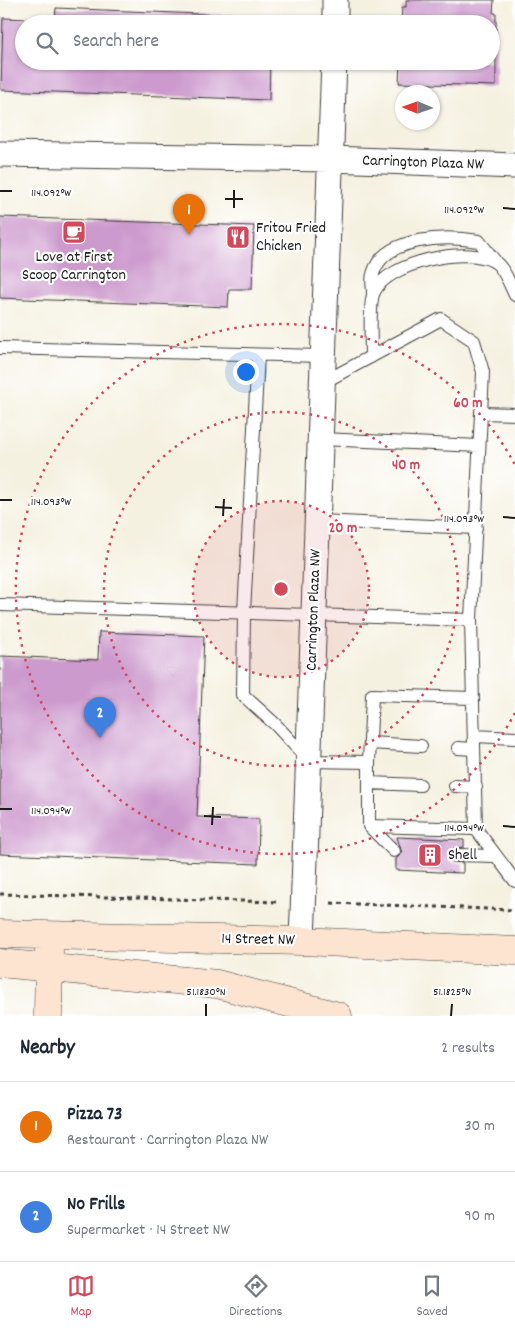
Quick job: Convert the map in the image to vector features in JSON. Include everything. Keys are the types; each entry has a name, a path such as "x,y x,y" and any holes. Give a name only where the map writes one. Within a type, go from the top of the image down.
{"main road":[{"name":"14 Street NW","path":"0,934 302,941 515,951"},
{"path":"48,1016 49,936"},
{"path":"0,963 217,984 338,1016"}],"street":[{"path":"335,0 335,15"},
{"name":"Carrington Plaza NW","path":"302,941 334,70"},
{"path":"0,154 331,159"},
{"name":"Carrington Plaza NW","path":"331,159 515,166"}],"lane":[{"path":"371,356 372,274 383,257 408,242 453,237 479,241 496,263 515,295"},
{"path":"373,293 384,277 412,264 455,255 476,254 496,263"},
{"path":"322,383 441,319 474,341 483,372 472,620 476,829 515,881"},
{"path":"0,348 323,356"},
{"path":"258,355 244,612 243,695 276,725 309,761 369,762"},
{"path":"481,413 515,414"},
{"path":"320,439 479,446"},
{"path":"318,521 476,528"},
{"path":"0,605 472,620"},
{"path":"394,851 370,826 369,762 372,694 473,698"},
{"path":"458,748 474,743 515,738"},
{"path":"370,743 421,746"},
{"path":"369,783 420,784"},
{"path":"455,786 476,787"},
{"path":"370,826 476,829"},
{"path":"457,855 495,856"}],"path":[{"path":"0,894 515,910"}],"building":[{"path":"406,0 494,0 493,13 496,13 496,15 402,15 402,7 406,7"},
{"path":"56,8 224,15 55,15"},
{"path":"3,18 15,18 15,70 270,70 269,100 1,90"},
{"path":"400,70 496,70 496,86 399,83"},
{"path":"0,217 254,226 252,289 229,289 228,307 0,298"},
{"path":"99,632 204,636 197,817 259,819 258,864 0,854 0,656 98,660"},
{"name":"Shell","path":"397,837 464,840 464,847 454,848 449,854 452,862 463,863 463,873 396,870 396,859 402,853"}],"place":[{"name":"Love at First Scoop Carrington","path":"74,232"},
{"name":"Pizza 73","path":"189,235"},
{"name":"Fritou Fried Chicken","path":"238,237"},
{"name":"No Frills","path":"100,738"},
{"name":"Shell","path":"430,855"}]}
